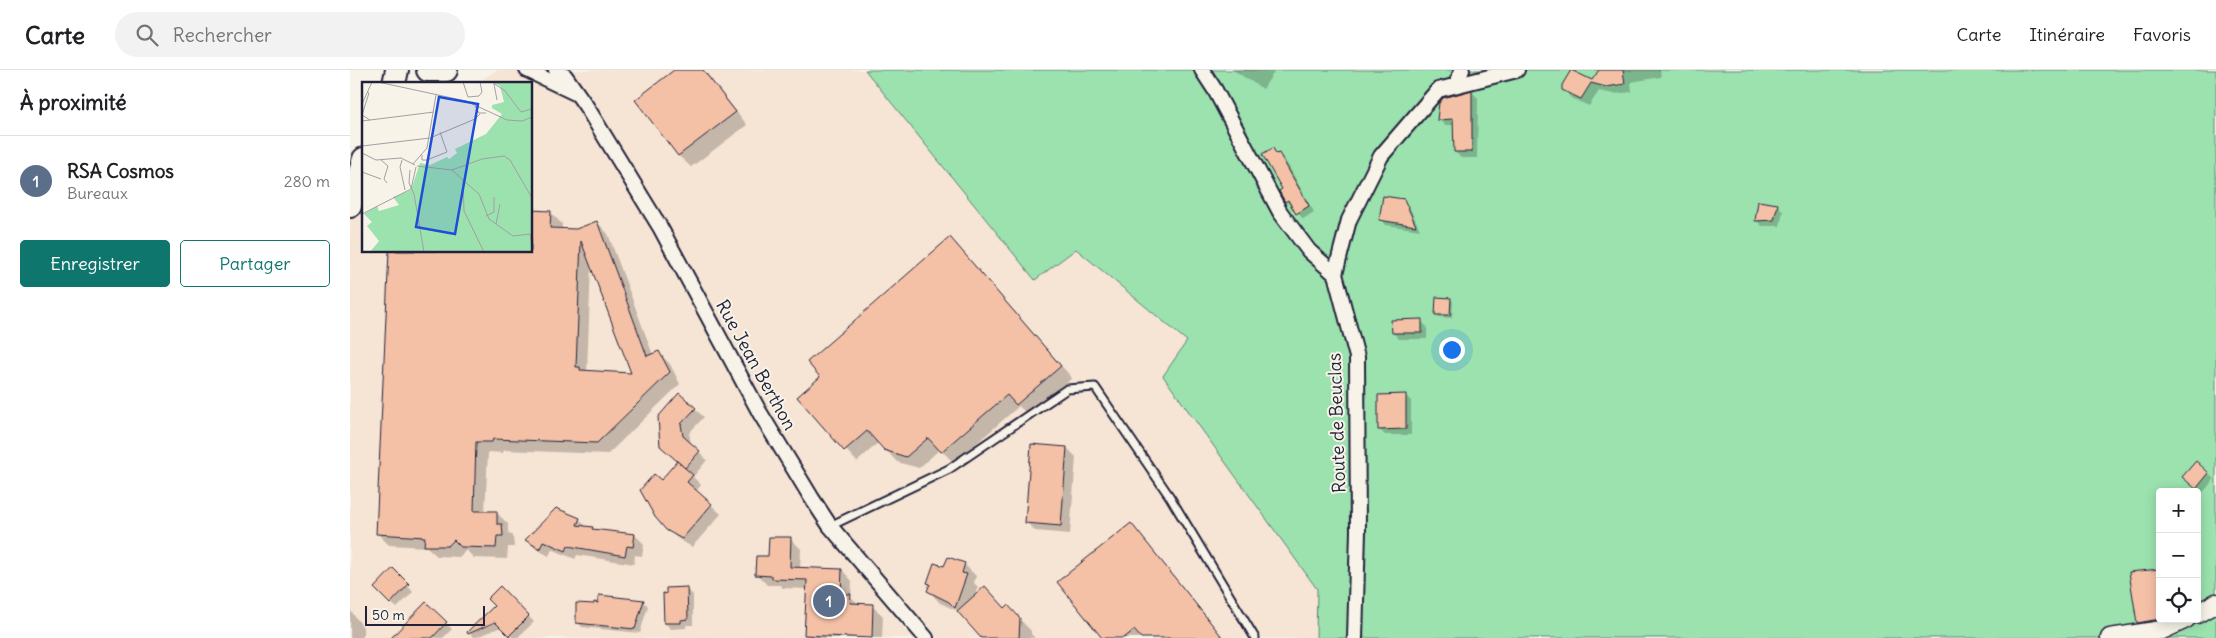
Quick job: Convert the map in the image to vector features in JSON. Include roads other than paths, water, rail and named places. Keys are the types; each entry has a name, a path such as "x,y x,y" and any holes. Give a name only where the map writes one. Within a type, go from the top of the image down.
{"main road":[{"path":"350,206 362,165"}],"street":[{"path":"527,70 576,93"},
{"name":"Rue Jean Berthon","path":"556,70 565,76 597,123 660,227 760,413 830,526 926,638"},
{"path":"1202,70 1280,212 1310,251 1335,274 1349,220 1381,156 1438,90 1517,70"},
{"path":"1456,85 1462,70"},
{"name":"Route de Beuclas","path":"1335,274 1357,357 1358,522 1355,638"},
{"path":"2201,611 2216,602"},
{"path":"2110,638 2162,630 2177,623"}],"lane":[{"path":"830,526 949,470 1067,389 1095,387 1170,497 1255,638"}],"place":[{"name":"RSA Cosmos","path":"829,601"}]}
